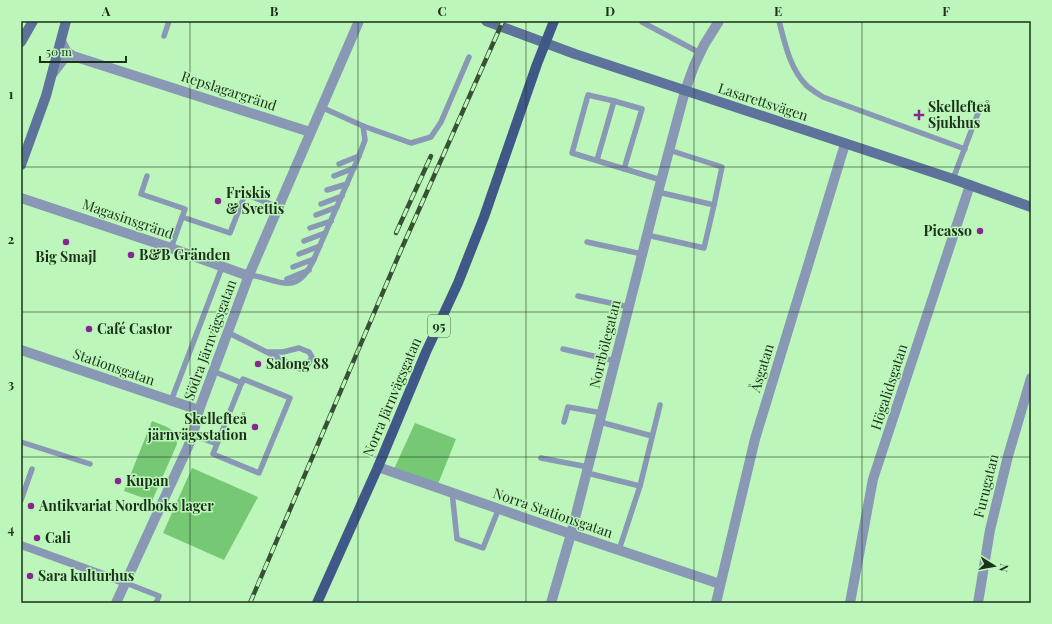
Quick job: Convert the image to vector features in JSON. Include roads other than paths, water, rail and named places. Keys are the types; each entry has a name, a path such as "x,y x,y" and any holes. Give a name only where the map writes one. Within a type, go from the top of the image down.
{"main road":[{"path":"21,42 34,21"},
{"path":"22,162 52,74 66,21"},
{"name":"Lasarettsvägen","path":"486,21 575,54 954,179 1031,207"},
{"name":"95","path":"546,43 554,21"},
{"name":"Norra Järnvägsgatan","path":"317,603 458,282 481,224 537,64 546,43"}],"street":[{"name":"Södra Järnvägsgatan","path":"116,603 193,435 199,410 249,275 359,21"},
{"name":"Norrbölegatan","path":"551,603 588,470 642,254 685,91 700,53 719,21"},
{"path":"52,74 63,60 70,55 60,41"},
{"name":"Repslagargränd","path":"70,55 310,132"},
{"name":"Åsgatan","path":"716,603 755,439 845,144"},
{"name":"Högalidsgatan","path":"850,603 873,479 970,185"},
{"name":"Magasinsgränd","path":"21,198 249,275"},
{"name":"Stationsgatan","path":"21,350 199,410"},
{"name":"Furugatan","path":"978,603 990,530 1008,456 1031,378"},
{"name":"Norra Stationsgatan","path":"378,466 571,534 720,584"},
{"path":"21,545 126,582"}],"lane":[{"path":"164,36 169,21"},
{"path":"642,21 700,53"},
{"path":"779,21 789,58 807,86 823,97 965,149"},
{"path":"321,107 363,126 411,143 431,137 441,122 469,57"},
{"path":"624,169 642,109 588,95 572,153 597,160 624,169 661,180"},
{"path":"597,160 614,101"},
{"path":"954,179 981,105"},
{"path":"249,275 288,285 303,278 309,270 359,156 365,140 363,126"},
{"path":"647,235 704,248 722,167 669,150"},
{"path":"339,164 359,156"},
{"path":"334,176 354,168"},
{"path":"147,176 141,194 185,209 171,248"},
{"path":"327,190 347,184"},
{"path":"658,192 714,205"},
{"path":"182,217 230,233 245,194 278,207"},
{"path":"321,204 342,196"},
{"path":"316,215 337,207"},
{"path":"310,228 331,221"},
{"path":"304,241 325,233"},
{"path":"587,242 642,254"},
{"path":"299,254 320,246"},
{"path":"293,267 314,259"},
{"path":"171,401 222,266"},
{"path":"287,279 309,270"},
{"path":"578,296 629,308"},
{"path":"227,332 300,369 306,368 312,357 309,352 299,348 283,352 268,352"},
{"path":"563,349 615,361"},
{"path":"213,371 242,383"},
{"path":"243,380 290,398 259,473 213,454 217,444 243,380"},
{"path":"619,550 640,486 660,404"},
{"path":"564,422 568,407 601,417 652,436"},
{"path":"193,435 217,444"},
{"path":"21,442 90,464"},
{"path":"541,458 588,470 640,486"},
{"path":"21,500 32,469"},
{"path":"452,492 457,539 483,548 499,508"},
{"path":"126,582 159,596 156,603"}],"railway":[{"path":"250,603 401,250 503,21"},
{"path":"396,233 431,156"}],"place":[{"name":"Skellefteå Sjukhus","path":"919,115"},
{"name":"Friskis & Svettis","path":"218,201"},
{"name":"Picasso","path":"980,231"},
{"name":"Big Smajl","path":"66,242"},
{"name":"B&B Gränden","path":"131,255"},
{"name":"Café Castor","path":"89,329"},
{"name":"Salong 88","path":"258,364"},
{"name":"Skellefteå järnvägsstation","path":"255,427"},
{"name":"Kupan","path":"118,481"},
{"name":"Antikvariat Nordboks lager","path":"31,506"},
{"name":"Cali","path":"37,538"},
{"name":"Sara kulturhus","path":"30,576"}]}
